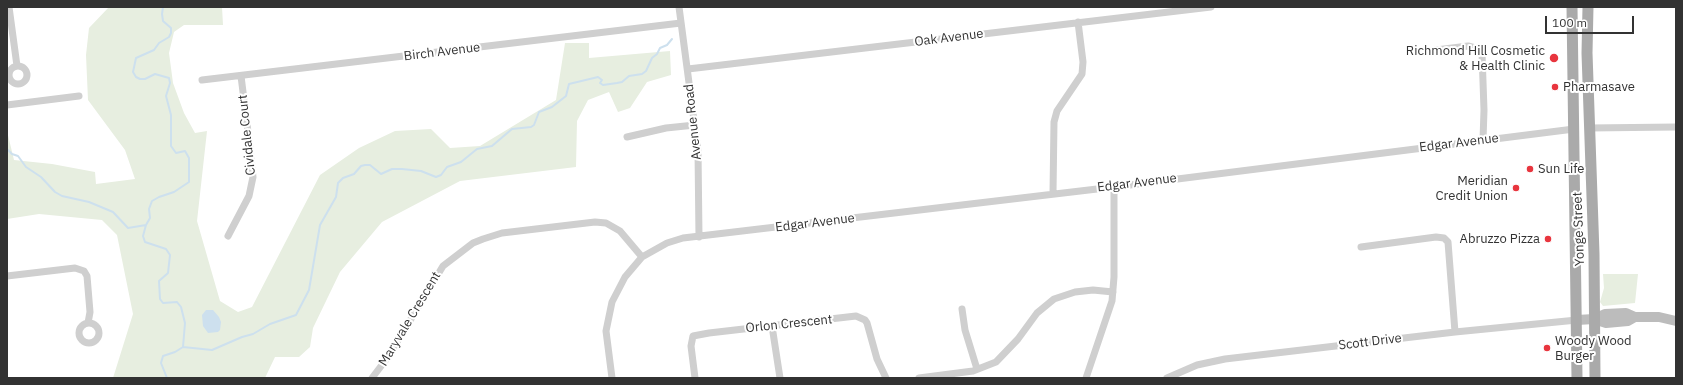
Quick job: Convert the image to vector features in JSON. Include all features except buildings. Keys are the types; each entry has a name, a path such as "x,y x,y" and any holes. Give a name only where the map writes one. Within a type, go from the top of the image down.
{"main road":[{"name":"Yonge Street","path":"1572,7 1577,378"},
{"name":"Yonge Street","path":"1588,7 1589,128 1594,254 1594,378"}],"street":[{"path":"9,7 17,66"},
{"name":"Avenue Road","path":"679,7 698,151 700,237"},
{"name":"Oak Avenue","path":"688,69 1211,7"},
{"path":"1053,193 1054,122 1057,111 1082,74 1084,62 1078,22"},
{"name":"Birch Avenue","path":"202,80 681,23"},
{"path":"1420,52 1468,46 1479,49 1482,54 1484,110 1483,140"},
{"name":"Cividale Court","path":"228,236 249,196 252,177 250,148 240,76"},
{"path":"7,105 79,96"},
{"path":"627,137 659,129 695,125"},
{"path":"1589,128 1676,127"},
{"name":"Edgar Avenue","path":"642,257 667,243 683,238 1053,193 1114,187 1574,129"},
{"path":"1086,378 1112,301 1114,187"},
{"name":"Maryvale Crescent","path":"372,378 388,357 443,266 473,243 502,233 606,222 620,231 642,257"},
{"path":"1361,247 1436,237 1444,238 1448,242 1450,255 1456,332"},
{"path":"612,378 606,331 612,302 625,277 642,257"},
{"path":"7,276 75,268 84,272 87,276 90,312 88,323"},
{"path":"919,378 977,369 996,362 1018,339 1037,313 1054,300 1075,292 1113,292"},
{"path":"962,310 965,330 977,369"},
{"path":"1577,320 1594,319 1606,323 1628,321 1635,316 1675,318"},
{"name":"Orlon Crescent","path":"695,378 691,346 693,336 709,332 860,317 865,320 867,324 877,359 886,378"},
{"name":"Scott Drive","path":"1167,378 1197,365 1225,359 1456,332 1577,320"},
{"path":"772,326 780,378"}],"shaded area":[{"path":"109,7 222,7 223,25 184,25 174,32 169,53 173,83 184,113 195,133 207,131 197,221 220,301 238,312 252,307 320,175 359,148 395,131 431,129 450,148 480,146 556,100 565,43 589,43 589,58 670,51 671,75 647,82 630,108 618,112 609,92 588,100 577,121 576,167 460,181 382,222 340,272 313,328 310,347 299,357 275,357 265,378 113,378 133,314 117,235 102,220 39,214 7,219 7,131 14,160 52,164 95,172 96,184 135,179 125,150 88,100 86,55 89,28"},
{"path":"1603,274 1638,274 1635,303 1603,306 1600,302 1604,288"}],"water":[{"path":"206,310 213,310 219,317 221,322 220,330 218,332 208,333 203,326 202,315"}],"waterway":[{"path":"163,7 163,21 171,28 171,33 169,37 159,43 154,50 136,58 133,72 136,77 140,79 145,79 155,74 169,78 170,83 166,96 171,115 171,146 176,153 185,151 189,158 189,182 174,192 152,201 149,209 150,218 143,236 145,242 166,249 170,255 168,273 159,281 160,299 163,303 177,302 181,307 185,323 183,347"},
{"path":"167,378 161,363 163,356 175,352 183,347 212,350 242,337 253,334 270,324 296,315 309,290 320,225 336,197 338,183 343,178 354,174 361,166 365,165 370,165 381,174 392,169 402,169 421,171 436,177 441,175 447,167 461,162 477,149 492,146 512,129 531,127 534,125 539,112 552,107 566,96 569,84 598,77 602,80 600,83 603,85 622,82 629,76 642,74 646,71 652,58 657,54 660,48 667,45 672,39"},
{"path":"7,149 12,154 18,156 26,167 41,177 55,192 62,196 89,202 113,212 128,228 146,225"}],"place":[{"name":"Richmond Hill Cosmetic & Health Clinic","path":"1554,58"},
{"name":"Pharmasave","path":"1555,87"},
{"name":"Sun Life","path":"1530,169"},
{"name":"Meridian Credit Union","path":"1516,188"},
{"name":"Abruzzo Pizza","path":"1548,239"},
{"name":"Woody Wood Burger","path":"1547,348"}]}
